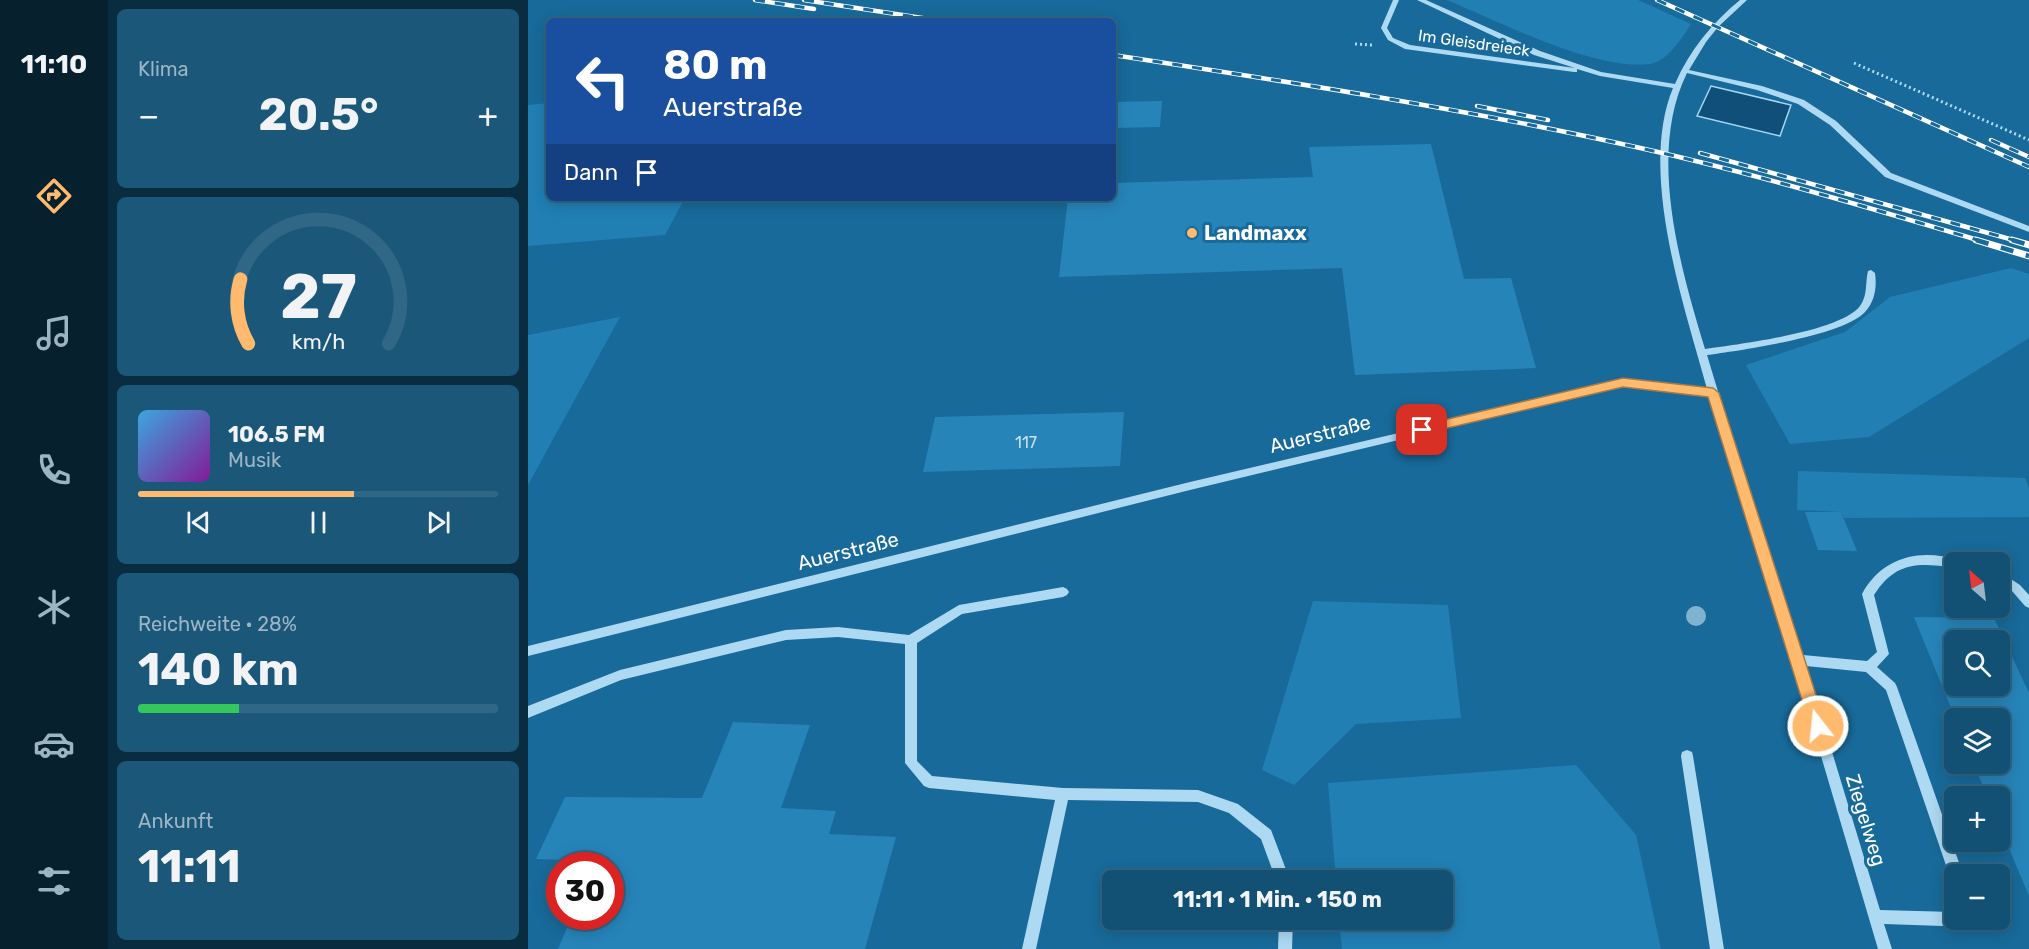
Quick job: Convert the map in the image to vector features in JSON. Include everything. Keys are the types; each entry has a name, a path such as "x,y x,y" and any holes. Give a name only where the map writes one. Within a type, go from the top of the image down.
{"street":[{"name":"Im Gleisdreieck","path":"1396,0 1384,28 1390,39 1408,47 1679,87"},
{"name":"Im Gleisdreieck","path":"1420,0 1527,49 1600,74"},
{"path":"1713,393 1678,272 1668,190 1666,130 1679,87 1707,36 1744,0"},
{"path":"1686,71 1759,88 1801,102 1833,123 1888,175 2029,229"},
{"path":"1701,353 1751,345 1836,324 1860,312 1873,289 1871,273"},
{"name":"Auerstraße","path":"528,651 1190,486 1623,382 1713,393"},
{"name":"Ziegelweg","path":"1713,393 1754,529 1798,660 1886,949"},
{"path":"1869,667 1883,654 1868,594 1878,576 1897,564 1934,559 1944,561"},
{"path":"2010,584 2029,603"},
{"path":"528,712 620,675 786,635 838,632 911,640 959,610 1063,592"},
{"path":"911,640 911,763 929,782 1064,794 1198,796 1233,808 1266,835 1279,870"},
{"path":"1798,660 1869,667 1891,687 1953,864"},
{"path":"1687,756 1717,949"},
{"path":"1029,949 1064,794"},
{"path":"1875,917 1944,919"},
{"path":"1285,949 1286,930"}],"path":[{"path":"1854,63 2029,140"}],"shaded area":[{"path":"1447,0 1638,0 1691,24 1662,59 1649,64 1626,64 1574,52 1519,32"},
{"path":"1711,86 1791,105 1780,136 1697,116"},
{"path":"546,103 546,201 683,201 665,235 528,246 528,105"},
{"path":"2011,268 2029,274 2029,338 1869,437 1790,444 1746,365 1845,332 1890,297"},
{"path":"620,317 528,485 528,335"},
{"path":"1798,471 2025,478 2029,488 2029,517 1844,518 1841,512 1797,510"},
{"path":"1313,601 1448,605 1461,718 1356,724 1294,785 1262,770"},
{"path":"1576,765 1636,835 1661,949 1342,949 1340,930 1453,930 1453,870 1335,870 1328,783"}],"building":[{"path":"1162,101 1160,127 1116,128 1116,102"},
{"path":"1431,144 1464,279 1511,278 1536,368 1355,375 1342,268 1059,277 1068,201 1116,201 1116,183 1313,177 1309,147"},
{"path":"1124,412 1120,466 923,472 935,417"},
{"path":"1805,512 1841,512 1857,551 1818,550"},
{"path":"1914,617 1994,618 2000,630 1944,630 1944,691"},
{"path":"2010,652 2029,693 2029,896 2010,851 2010,786 1983,786 1978,774 2010,774 2010,708 1951,708 1946,696 2010,696"},
{"path":"733,722 810,725 781,808 836,811 829,834 896,837 865,949 558,949 566,930 624,930 624,852 546,852 546,859 536,859 565,797 702,798"}],"railway":[{"path":"755,0 814,9"},
{"path":"804,0 922,18"},
{"path":"1657,0 2029,167"},
{"path":"1116,55 1432,106 1622,144 1758,177 1981,241"},
{"path":"1477,106 1548,120"},
{"path":"1991,140 2029,157"},
{"path":"1700,153 2017,241"},
{"path":"1976,240 2029,256"},
{"path":"2012,240 2029,245"}],"place":[{"name":"Landmaxx","path":"1192,233"}],"route":[{"path":"1422,430 1623,382 1713,393 1818,726"}]}
